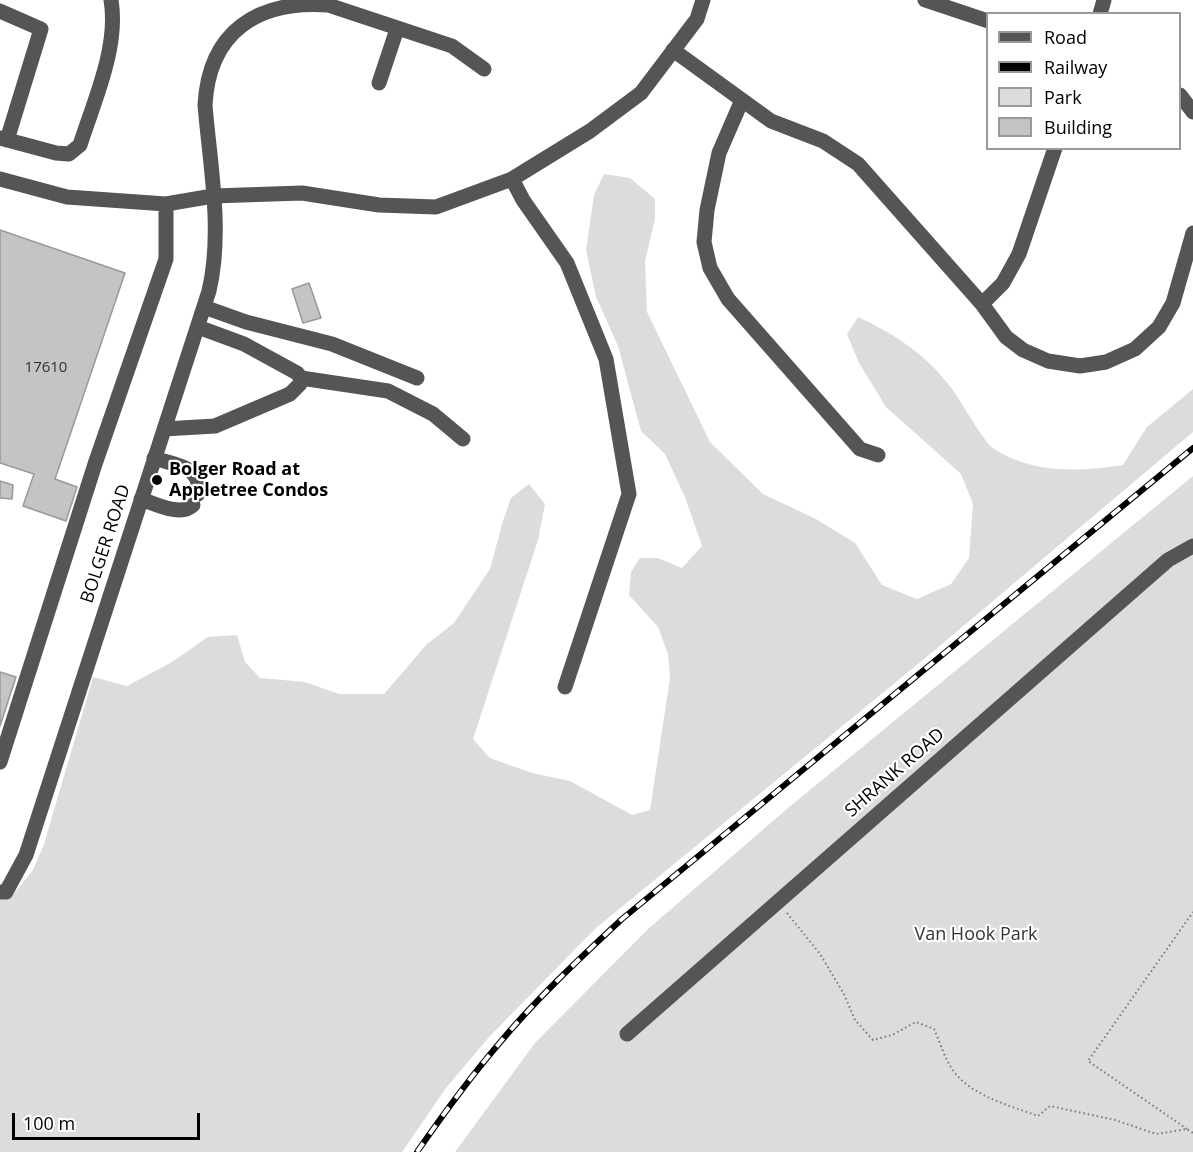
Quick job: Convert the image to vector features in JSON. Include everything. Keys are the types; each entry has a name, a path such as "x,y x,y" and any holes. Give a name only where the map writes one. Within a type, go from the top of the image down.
{"street":[{"path":"0,11 41,29 4,139 56,153 69,154 80,145 107,58 112,30 111,0"},
{"path":"0,179 66,197 166,204 213,196 302,192 379,205 436,207 512,179 590,131 640,93 697,19 703,0"},
{"path":"925,0 986,21"},
{"name":"BOLGER ROAD","path":"0,892 6,892 26,855 198,327 215,265 213,196 205,105 206,86 217,55 243,22 279,6 309,3 328,6 459,50 484,69"},
{"path":"379,83 397,29"},
{"path":"673,50 771,121 823,141 858,164 982,304 1006,337 1023,350 1048,362 1080,366 1106,362 1135,349 1159,327 1173,303 1193,233"},
{"path":"1181,97 1193,112"},
{"path":"742,100 719,153 707,210 704,242 710,268 728,299 860,449 878,455"},
{"path":"982,304 1003,283 1019,254 1054,150"},
{"path":"512,179 523,200 567,263 606,359 629,494 566,687"},
{"path":"0,762 95,464 166,259 166,204"},
{"path":"204,307 246,322 332,344 417,378"},
{"path":"198,327 244,345 297,373 301,378 388,391 433,414 464,439"},
{"path":"164,429 215,426 290,394 300,384 301,378"},
{"path":"141,499 180,511 189,510 196,499 200,484 198,476 190,470 154,458"},
{"name":"SHRANK ROAD","path":"627,1034 1168,560 1193,546"}],"path":[{"path":"778,902 820,954 855,1020 873,1040 892,1035 916,1022 934,1029 950,1065 968,1087 989,1097 1038,1116 1050,1106 1115,1120 1156,1134 1186,1129"},
{"path":"1193,912 1088,1061 1193,1133"}],"green space":[{"path":"604,174 630,178 655,199 655,219 645,261 647,312 710,442 763,494 816,519 855,543 882,585 917,599 951,584 969,558 973,504 961,474 886,407 859,363 847,334 858,317 898,339 921,356 943,377 990,445 1009,457 1025,463 1074,470 1123,465 1147,427 1193,389 1193,432 935,650 596,928 490,1036 446,1088 402,1152 0,1152 0,898 13,895 33,870 44,844 93,677 127,686 172,662 208,637 237,635 245,662 260,678 305,682 339,694 384,694 427,644 454,623 490,569 511,498 529,484 545,504 538,540 473,739 490,758 532,773 570,781 632,815 650,810 670,678 668,654 658,627 629,595 631,572 640,558 658,558 682,568 702,546 685,497 665,454 641,431 618,346 596,297 586,250 594,195"},
{"name":"Van Hook Park","path":"1193,476 1193,1152 455,1152 535,1043 648,929 788,808"}],"building":[{"path":"0,230 125,273 55,479 77,487 66,521 23,506 34,474 0,463"},
{"path":"309,283 321,318 303,323 292,289"},
{"path":"0,481 13,485 12,499 0,498"},
{"path":"0,672 16,677 0,726"}],"railway":[{"path":"417,1152 486,1059 512,1029 558,980 622,919 1193,448"}],"place":[{"name":"Bolger Road at Appletree Condos","path":"157,480"}]}
